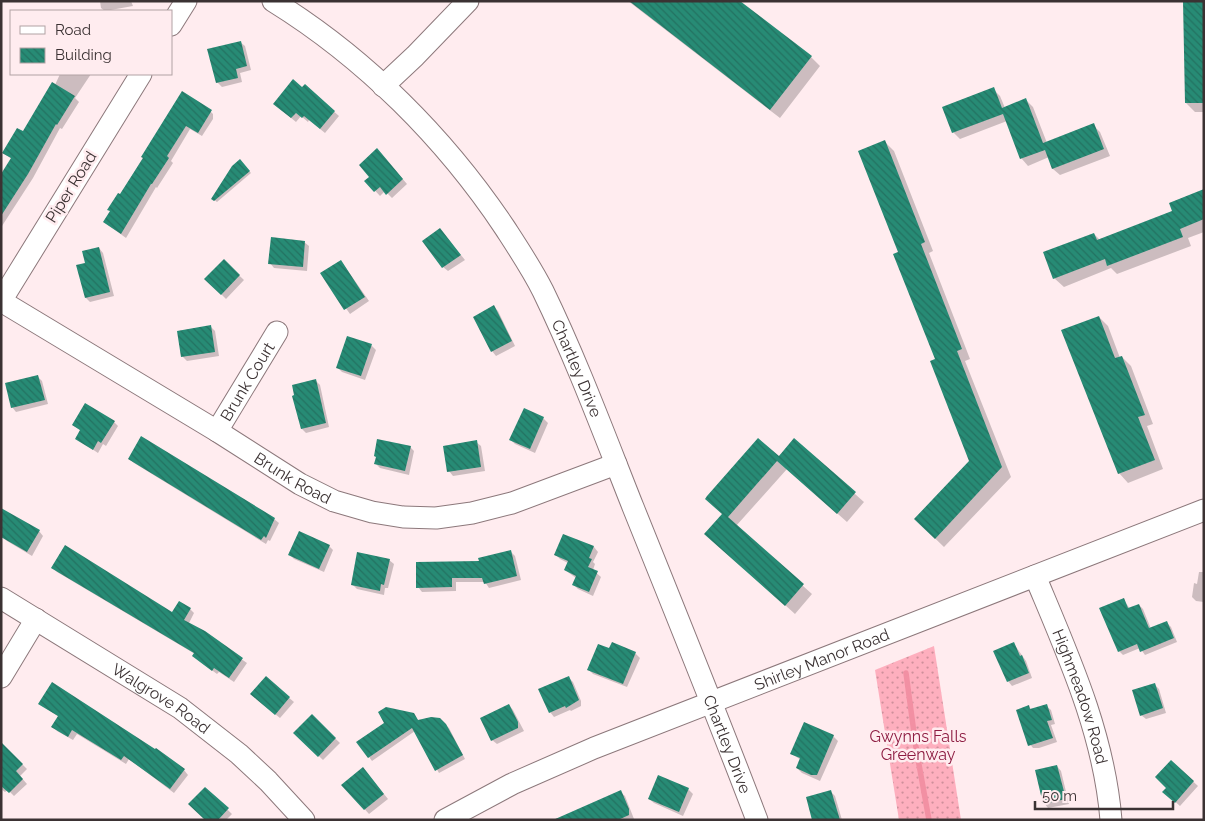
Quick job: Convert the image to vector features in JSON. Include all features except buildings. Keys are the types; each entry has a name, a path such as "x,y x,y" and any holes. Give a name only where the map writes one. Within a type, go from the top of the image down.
{"street":[{"path":"172,23 186,1"},
{"name":"Chartley Drive","path":"273,1 330,40 419,120 489,204 519,250 542,289 580,370 757,820"},
{"path":"383,86 468,1"},
{"name":"Piper Road","path":"1,301 141,75"},
{"name":"Brunk Road","path":"1,301 218,431 300,484 334,501 372,512 403,517 436,518 480,511 512,503 616,464"},
{"name":"Brunk Court","path":"218,431 277,332"},
{"name":"Shirley Manor Road","path":"445,820 512,784 594,748 1204,510"},
{"name":"Highmeadow Road","path":"1035,576 1082,690 1095,730 1104,767 1111,820"},
{"name":"Walgrove Road","path":"1,598 180,708 239,754 268,781 304,820"},
{"path":"1,677 36,619"}],"green space":[{"name":"Gwynns Falls Greenway","path":"934,646 961,820 899,820 875,670"}],"waterway":[{"path":"906,673 916,748 929,820"}]}
